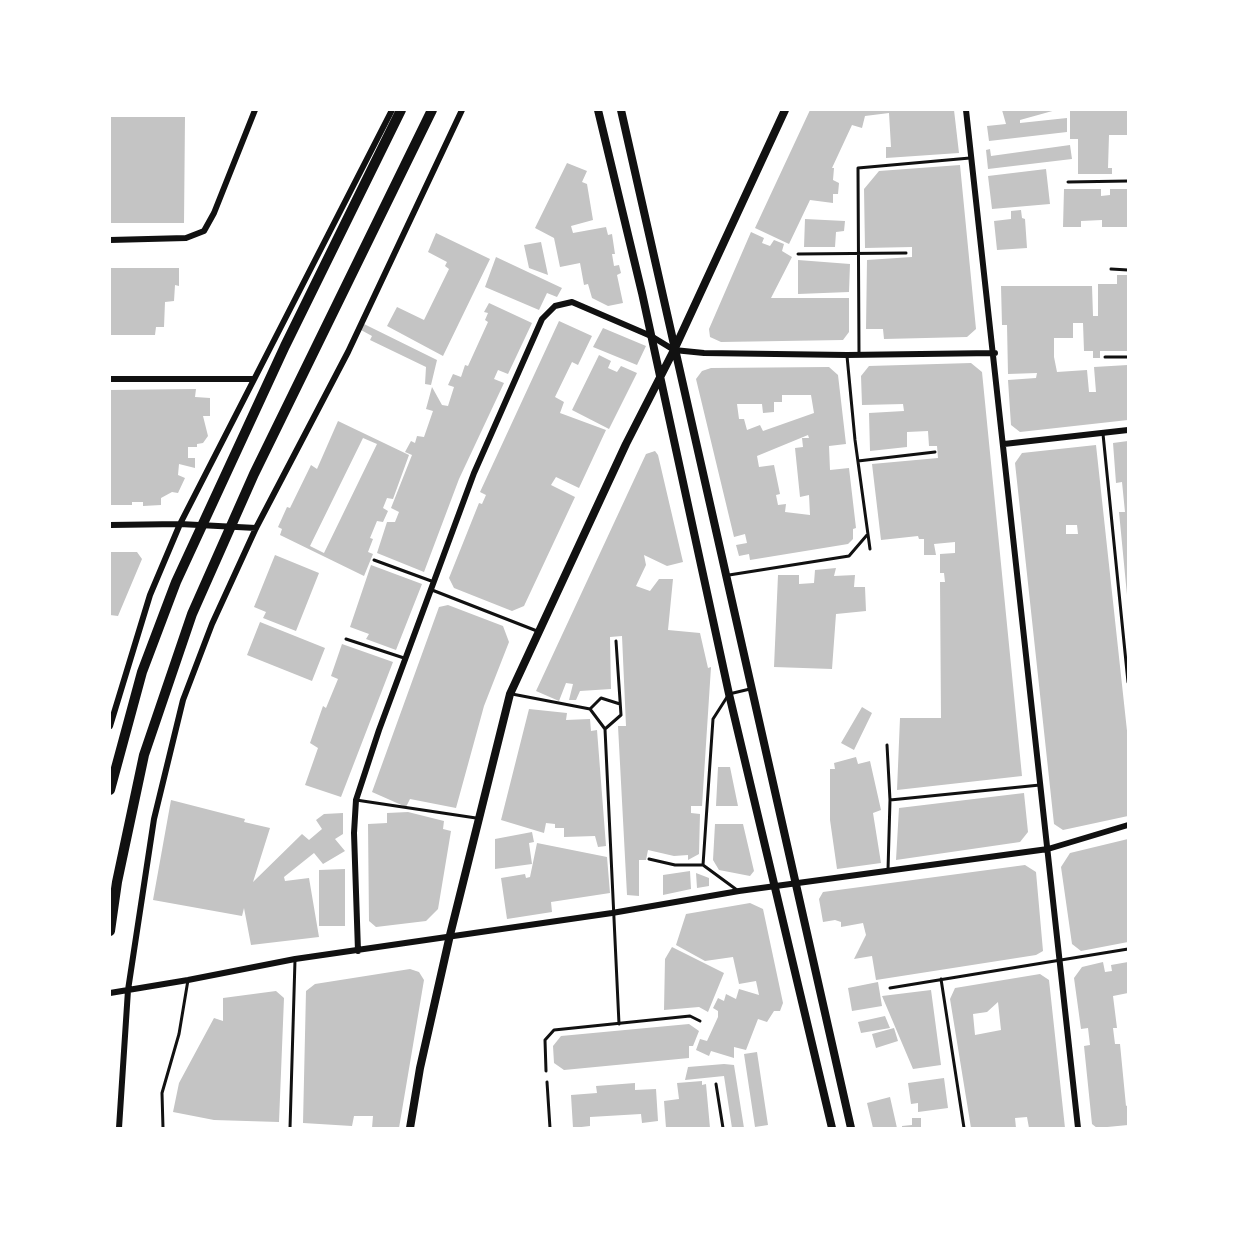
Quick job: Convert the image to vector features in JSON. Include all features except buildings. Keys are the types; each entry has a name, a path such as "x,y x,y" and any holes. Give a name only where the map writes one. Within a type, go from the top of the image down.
{"highway":[{"path":"110,790 142,672 176,582 285,346 401,110"},
{"path":"110,932 117,882 144,755 192,614 259,463 432,110"}],"street":[{"path":"110,240 186,238 204,231 214,213 255,110"},
{"path":"110,726 150,595 180,524 392,110"},
{"path":"119,1128 128,990 154,819 183,700 212,624 256,528 348,352 462,110"},
{"path":"598,110 660,375 729,694 832,1128"},
{"path":"621,110 724,576 752,689 851,1128"},
{"path":"410,1128 420,1068 450,935 510,694 660,375 674,350 785,110"},
{"path":"966,110 995,353 1078,1128"},
{"path":"358,951 354,833 356,800 474,472 543,320 555,306 572,302 651,336 674,350 704,353 847,355 995,353"},
{"path":"110,379 254,379"},
{"path":"1004,444 1128,430"},
{"path":"110,525 180,524 256,528"},
{"path":"110,993 295,959 450,935 612,913 739,891 1048,849 1128,825"}],"lane":[{"path":"859,354 858,168 970,158"},
{"path":"1068,182 1128,181"},
{"path":"798,254 906,253"},
{"path":"1111,269 1128,270"},
{"path":"847,355 870,549"},
{"path":"1105,357 1128,357"},
{"path":"1103,433 1128,682"},
{"path":"858,461 936,452"},
{"path":"724,576 849,556 867,535"},
{"path":"374,561 434,582"},
{"path":"432,590 538,631"},
{"path":"346,639 406,658"},
{"path":"605,729 621,715 616,641"},
{"path":"703,865 713,719 729,694 752,689"},
{"path":"510,694 590,709 605,729 619,1024"},
{"path":"590,709 601,698 620,704"},
{"path":"887,745 890,800 888,870"},
{"path":"890,800 1040,785"},
{"path":"356,800 480,819"},
{"path":"649,859 675,865 703,865 739,891"},
{"path":"890,987 1128,949"},
{"path":"290,1128 295,959"},
{"path":"940,979 964,1128"},
{"path":"163,1128 162,1093 179,1034 188,980"},
{"path":"546,1071 545,1040 554,1030 690,1016 700,1021"},
{"path":"547,1082 550,1128"},
{"path":"716,1084 723,1128"}]}
